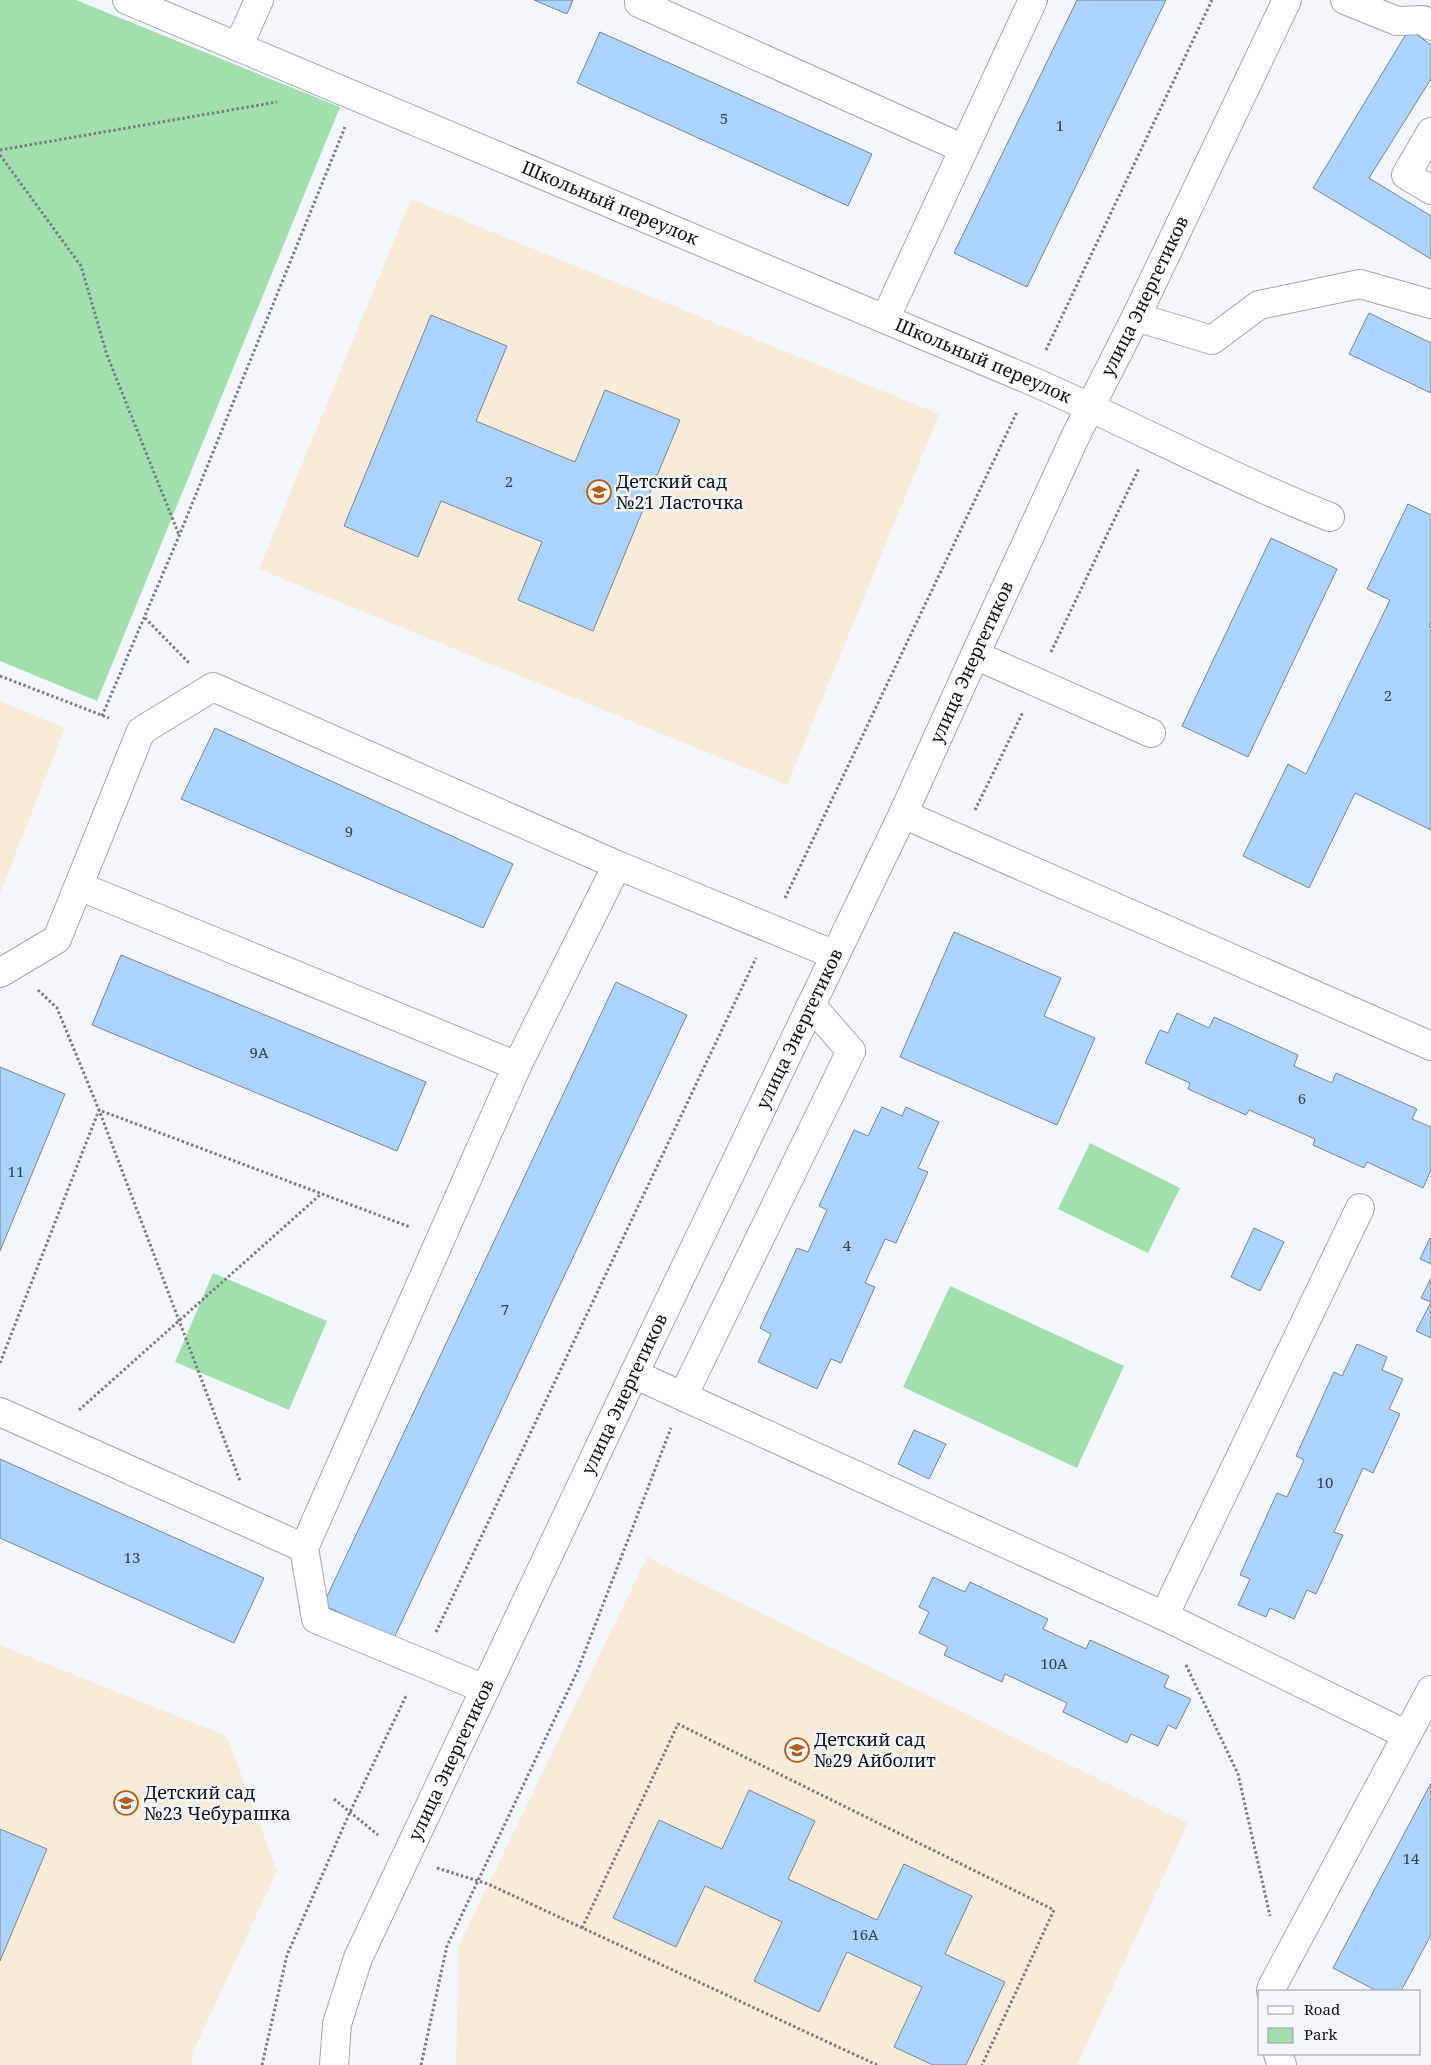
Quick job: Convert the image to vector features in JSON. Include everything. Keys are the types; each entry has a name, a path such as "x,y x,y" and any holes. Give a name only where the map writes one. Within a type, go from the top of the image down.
{"street":[{"name":"Школьный переулок","path":"127,0 1032,381 1153,436 1280,498 1330,517"},
{"path":"238,47 259,0"},
{"path":"885,319 1033,0"},
{"name":"улица Энергетиков","path":"334,2065 337,2024 358,1958 634,1374 903,814 1077,433 1136,317 1286,0"},
{"path":"1345,0 1397,21 1423,20 1431,26"},
{"path":"639,3 964,150"},
{"path":"1431,132 1406,174 1431,190"},
{"path":"1136,317 1212,340 1259,305 1360,284 1431,304"},
{"path":"975,654 1151,733"},
{"path":"6,969 57,939 141,731 213,687 618,866 835,955"},
{"path":"903,814 1431,1046"},
{"path":"485,1689 316,1619 304,1548 517,1066 618,866"},
{"path":"79,886 517,1066"},
{"path":"683,1396 851,1051 811,1005"},
{"path":"1164,1616 1360,1208"},
{"path":"634,1374 1164,1616 1407,1735"},
{"path":"0,1412 304,1548"},
{"path":"1276,1980 1431,1690"}],"path":[{"path":"262,2065 287,1955 350,1812 1212,0"},
{"path":"102,716 179,536 357,97"},
{"path":"0,150 283,100"},
{"path":"0,155 81,266 107,355 179,536"},
{"path":"961,839 1153,436"},
{"path":"144,618 213,687"},
{"path":"0,676 141,731"},
{"path":"6,969 57,1008 99,1110 257,1526"},
{"path":"99,1110 440,1239"},
{"path":"0,1363 99,1110"},
{"path":"51,1435 321,1194"},
{"path":"422,2065 447,1946 577,1672 683,1396"},
{"path":"1164,1616 1238,1774 1276,1980"},
{"path":"582,1928 678,1724 1054,1910 982,2065"},
{"path":"334,1800 405,1858 477,1881 877,2065"}],"shaded area":[{"name":"Детский сад №21 Ласточка","path":"411,199 939,414 787,785 259,569"},
{"path":"0,701 65,728 0,893"},
{"name":"Детский сад №29 Айболит","path":"647,1557 1188,1823 1077,2065 456,2065 459,1945"},
{"name":"Детский сад №23 Чебурашка","path":"0,1645 227,1736 277,1871 193,2052 192,2065 0,2065"}],"green space":[{"path":"0,0 76,0 340,107 97,701 0,661"},
{"path":"1090,1143 1180,1188 1148,1253 1058,1209"},
{"path":"213,1273 327,1321 289,1410 175,1362"},
{"path":"950,1286 1124,1366 1077,1468 903,1387"}],"building":[{"path":"534,0 573,0 567,14"},
{"path":"1077,0 1166,0 1027,287 954,253"},
{"path":"1409,29 1431,45 1431,79 1369,178 1431,216 1431,259 1313,188"},
{"path":"600,32 872,154 848,206 577,83"},
{"path":"1369,313 1431,343 1431,393 1349,354"},
{"path":"431,315 507,346 476,421 575,462 605,390 680,420 593,631 518,600 542,542 441,501 418,557 344,526"},
{"path":"1408,504 1431,515 1431,622 1429,626 1431,627 1431,830 1355,793 1309,888 1243,856 1288,764 1306,774 1390,600 1367,589"},
{"path":"1271,538 1337,569 1248,757 1182,726"},
{"path":"215,728 513,864 483,928 181,799"},
{"path":"954,932 1061,978 1044,1016 1095,1038 1057,1125 900,1057"},
{"path":"121,955 426,1082 397,1151 92,1025"},
{"path":"616,982 687,1015 394,1638 323,1605"},
{"path":"1177,1013 1209,1028 1214,1017 1298,1055 1294,1066 1332,1083 1336,1073 1417,1109 1412,1119 1431,1127 1431,1170 1423,1188 1367,1162 1364,1168 1313,1145 1315,1139 1249,1110 1246,1115 1188,1089 1190,1083 1145,1063 1160,1030 1168,1033"},
{"path":"0,1067 65,1094 0,1251"},
{"path":"882,1107 902,1116 906,1107 939,1122 918,1168 928,1172 896,1243 885,1239 865,1283 875,1287 841,1363 831,1359 817,1389 758,1362 771,1334 760,1328 797,1248 808,1252 827,1210 819,1206 854,1130 868,1136"},
{"path":"1254,1228 1284,1242 1260,1291 1231,1277"},
{"path":"1431,1239 1431,1264 1420,1259"},
{"path":"1431,1278 1431,1302 1421,1298"},
{"path":"1431,1302 1431,1338 1416,1331"},
{"path":"1357,1344 1387,1357 1382,1370 1403,1379 1389,1409 1400,1414 1373,1473 1363,1468 1334,1532 1343,1535 1316,1594 1307,1590 1294,1619 1270,1608 1266,1617 1238,1605 1250,1579 1240,1575 1277,1493 1287,1497 1304,1460 1296,1456 1334,1372 1342,1376"},
{"path":"914,1430 946,1444 929,1479 898,1464"},
{"path":"0,1459 264,1578 234,1643 0,1538"},
{"path":"933,1577 965,1592 970,1582 1048,1619 1043,1629 1086,1649 1090,1640 1169,1676 1164,1687 1191,1699 1176,1729 1168,1725 1158,1746 1131,1734 1127,1743 1063,1712 1067,1703 1005,1674 1002,1682 944,1655 948,1647 919,1633 929,1612 919,1607"},
{"path":"1431,1783 1431,1935 1402,1990 1375,1990 1333,1968"},
{"path":"749,1790 815,1821 788,1879 877,1920 904,1864 972,1896 945,1954 1005,1982 966,2065 933,2065 894,2047 922,1987 847,1952 819,2012 754,1981 782,1922 705,1886 676,1947 613,1918 659,1820 722,1849"},
{"path":"0,1829 47,1849 0,1961"}],"place":[{"name":"Детский сад №21 Ласточка","path":"599,492"},
{"name":"Детский сад №29 Айболит","path":"797,1750"},
{"name":"Детский сад №23 Чебурашка","path":"126,1803"}]}
